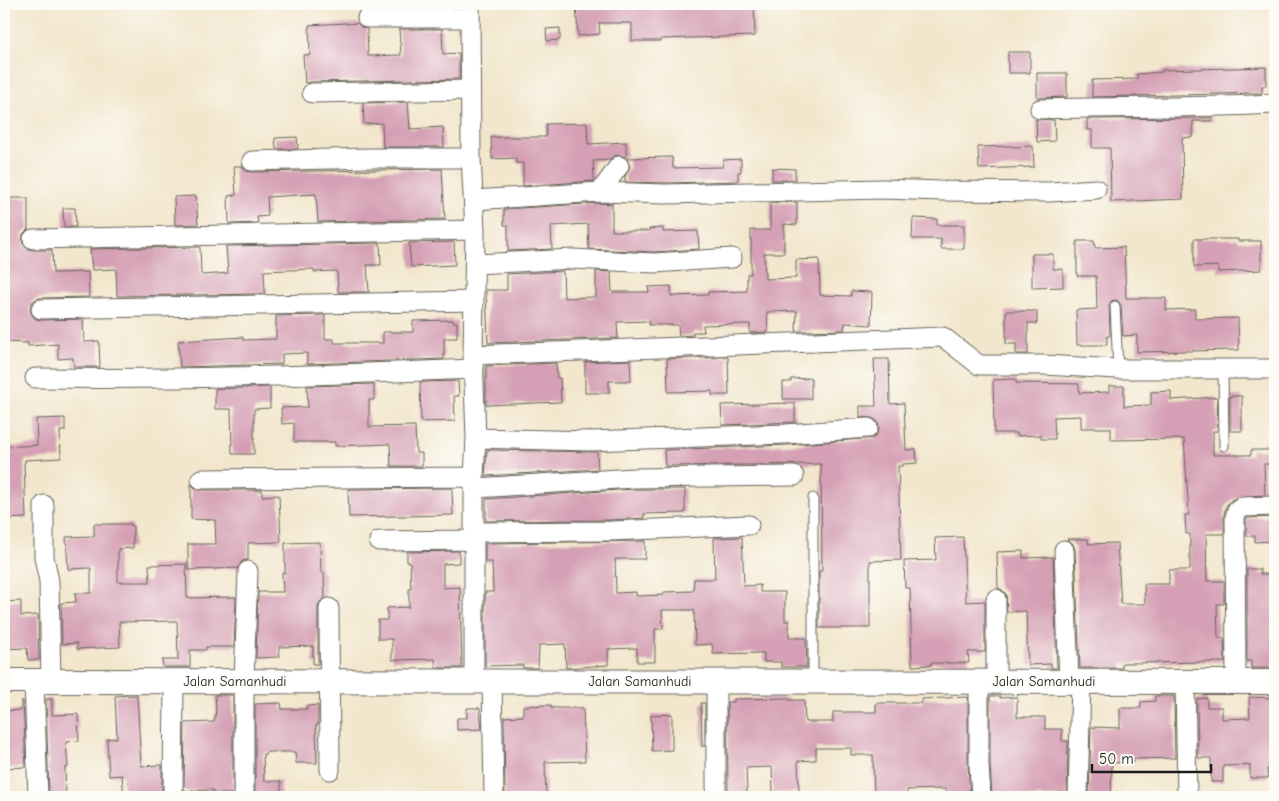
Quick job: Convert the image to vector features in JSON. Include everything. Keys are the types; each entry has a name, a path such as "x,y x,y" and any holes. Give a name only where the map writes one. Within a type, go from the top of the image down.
{"street":[{"path":"367,18 469,11 471,158 475,230 473,362 476,438 474,536 483,681 494,797"},
{"path":"312,93 470,90"},
{"path":"1040,109 1195,108 1275,104"},
{"path":"252,161 471,158"},
{"path":"600,192 619,166"},
{"path":"474,200 600,192 666,194 882,189 1050,192 1096,189"},
{"path":"32,239 475,230"},
{"path":"474,264 573,259 654,263 732,258"},
{"path":"41,309 474,301"},
{"path":"34,378 100,379 346,374 473,362 942,337 979,365 1043,365 1118,369 1275,369"},
{"path":"476,438 590,441 786,434 868,428"},
{"path":"201,479 474,483 794,476"},
{"path":"38,797 49,581 44,557 44,505"},
{"path":"1236,682 1235,517 1237,510 1242,507 1275,506"},
{"path":"379,541 749,526"},
{"path":"1064,550 1075,681 1078,797"},
{"path":"244,797 244,681 248,571"},
{"path":"981,797 979,765 996,599"},
{"path":"329,608 330,770"},
{"name":"Jalan Samanhudi","path":"4,681 1275,682"},
{"path":"173,797 174,681"},
{"path":"716,681 716,788"},
{"path":"1185,681 1188,797"}],"lane":[{"path":"1115,306 1118,369"},
{"path":"1223,369 1224,446"},
{"path":"813,498 813,681"}],"building":[{"path":"398,4 440,4 441,7 398,7"},
{"path":"576,4 754,4 755,36 632,41 632,23 599,23 600,34 578,36"},
{"path":"357,23 367,29 368,56 401,55 399,29 442,29 443,54 459,53 459,79 305,83 303,55 310,55 309,25"},
{"path":"560,28 560,40 547,41 546,29"},
{"path":"1008,52 1030,52 1030,73 1008,73"},
{"path":"1266,67 1266,86 1262,86 1262,93 1092,97 1092,80 1137,79 1137,74 1162,72 1162,70"},
{"path":"1037,73 1067,73 1067,97 1037,98"},
{"path":"408,102 410,129 443,127 444,147 383,147 382,123 364,124 363,103"},
{"path":"1213,118 1213,121 1193,121 1193,137 1182,138 1183,199 1111,202 1110,148 1092,148 1092,130 1087,130 1087,119"},
{"path":"1036,119 1054,120 1055,141 1037,142"},
{"path":"587,123 588,144 626,142 626,157 620,155 614,156 609,160 593,161 594,181 523,186 523,163 516,163 516,158 492,159 491,137 546,137 546,124"},
{"path":"297,137 298,149 276,149 275,138"},
{"path":"1033,146 1034,167 979,169 978,147"},
{"path":"672,157 673,168 723,167 723,160 741,159 741,172 738,172 738,181 625,182 625,176 630,167 627,158"},
{"path":"234,166 242,166 246,171 252,172 442,169 445,219 318,222 316,194 267,197 268,216 257,217 258,223 229,224 228,196 236,195"},
{"path":"772,168 795,169 795,180 772,180"},
{"path":"196,196 198,224 175,225 174,197"},
{"path":"4,198 28,198 28,229 23,234 23,244 27,249 52,250 53,273 88,272 89,297 40,298 31,303 30,310 36,319 41,320 83,319 84,342 99,341 100,367 74,367 73,358 58,359 58,344 28,346 28,343 4,342"},
{"path":"797,202 797,225 784,224 784,253 764,253 765,279 796,278 796,260 819,259 820,295 851,296 851,291 872,292 871,325 845,323 844,330 796,331 797,311 767,312 768,332 750,333 750,324 703,325 704,332 693,332 693,335 679,336 678,325 649,325 649,321 617,322 618,338 488,343 486,290 507,290 507,274 563,271 564,298 596,297 596,271 611,272 612,292 649,292 648,287 671,286 671,296 708,295 708,292 747,291 747,274 751,274 751,230 770,230 770,203"},
{"path":"600,203 612,204 612,231 649,231 649,229 663,228 663,232 698,231 699,249 654,252 589,249 588,224 551,226 552,249 508,251 508,225 504,225 504,209"},
{"path":"63,208 75,208 76,227 64,227"},
{"path":"913,218 937,219 937,225 964,225 964,249 941,249 941,239 912,239"},
{"path":"1194,239 1261,241 1261,270 1218,272 1218,266 1194,267"},
{"path":"1077,241 1094,241 1095,248 1124,247 1126,298 1166,298 1166,310 1195,309 1195,319 1238,318 1239,350 1137,352 1137,335 1123,336 1121,305 1115,300 1111,301 1109,306 1110,336 1107,336 1107,345 1077,345 1076,310 1097,309 1096,276 1077,276"},
{"path":"454,242 455,265 411,267 409,243"},
{"path":"380,243 381,265 367,265 369,292 338,292 337,271 314,272 314,269 264,271 265,294 117,296 116,269 92,270 90,249 200,247 201,274 203,275 228,273 226,246"},
{"path":"1032,254 1053,254 1053,269 1063,269 1063,287 1032,288"},
{"path":"1006,311 1037,311 1037,323 1028,323 1028,354 1016,354 1016,344 1006,344"},
{"path":"325,315 325,339 334,339 334,343 383,343 383,332 413,332 413,321 453,320 453,322 457,322 457,338 444,338 444,359 307,364 307,353 282,354 282,364 180,367 178,341 243,337 243,340 276,339 276,316"},
{"path":"728,357 729,395 712,395 712,391 668,392 667,359"},
{"path":"874,359 889,359 890,404 904,403 906,450 916,449 917,463 898,466 901,560 870,561 870,628 819,628 819,571 822,571 821,464 665,466 664,450 787,445 874,438 878,432 878,422 872,418 860,417 860,406 876,406"},
{"path":"630,360 631,381 609,381 609,393 585,393 585,362"},
{"path":"556,363 557,378 560,378 561,402 486,405 486,366"},
{"path":"811,378 811,399 783,399 783,382 791,382 791,379"},
{"path":"1016,379 1016,383 1079,384 1079,393 1109,392 1109,386 1124,386 1124,406 1151,405 1151,392 1171,391 1171,400 1217,397 1218,431 1213,431 1213,455 1251,455 1251,450 1275,450 1275,464 1264,464 1265,495 1242,496 1231,500 1226,506 1224,514 1224,534 1206,534 1207,581 1224,581 1224,604 1217,604 1218,638 1224,638 1225,662 1122,663 1122,668 1080,668 1075,550 1073,544 1067,539 1088,539 1088,544 1117,543 1121,604 1145,604 1144,584 1169,584 1169,570 1190,570 1190,534 1186,534 1185,515 1189,515 1184,439 1111,440 1111,428 1081,428 1081,416 1054,417 1055,439 1041,439 1041,435 1017,436 1017,433 994,433 993,380"},
{"path":"458,381 459,396 454,396 455,421 421,422 420,382"},
{"path":"374,384 374,400 369,400 369,427 415,426 416,453 422,453 422,466 391,466 390,444 335,446 335,442 294,442 294,423 282,424 281,408 308,407 307,386"},
{"path":"270,387 270,408 254,409 254,454 232,454 231,409 215,409 215,389"},
{"path":"1230,396 1242,396 1242,431 1230,431"},
{"path":"795,403 795,422 722,425 721,405"},
{"path":"65,418 65,431 60,431 61,458 25,460 26,518 4,519 4,447 37,445 36,419"},
{"path":"487,450 597,452 598,469 485,476"},
{"path":"191,484 201,490 262,490 262,496 279,495 281,542 248,543 248,560 242,561 238,568 188,570 188,544 216,544 215,520 191,519"},
{"path":"452,488 453,515 349,517 348,489"},
{"path":"634,489 685,489 685,513 644,514 644,518 611,520 486,521 486,499"},
{"path":"1275,517 1275,541 1255,542 1255,536 1246,536 1246,518"},
{"path":"94,524 131,524 133,526 133,548 118,549 118,582 150,582 149,565 186,564 187,598 236,597 234,647 206,647 206,650 190,650 190,667 163,667 162,660 178,660 177,621 119,622 120,647 77,649 77,643 62,644 61,603 76,602 75,593 91,593 91,568 68,569 66,537 94,536"},
{"path":"742,537 744,586 760,585 760,592 785,592 785,621 789,621 789,638 806,638 807,667 781,667 781,662 764,662 764,653 713,654 712,644 695,645 694,610 662,610 663,629 655,629 655,662 637,662 637,648 608,649 608,665 566,668 565,644 539,645 538,668 523,668 523,665 485,666 485,592 493,592 492,562 485,562 485,544 645,541 645,559 615,559 616,593 636,592 636,596 664,595 664,592 693,591 694,579 715,579 714,538"},
{"path":"963,537 966,602 985,601 985,652 968,652 969,663 931,663 931,665 912,666 910,588 905,588 904,561 936,560 935,538"},
{"path":"320,542 321,572 324,572 325,598 320,602 318,608 318,664 313,664 313,646 279,647 280,657 256,658 258,592 283,592 282,573 285,573 285,543"},
{"path":"459,551 459,563 443,564 443,588 460,587 462,668 436,668 435,659 392,660 392,639 378,639 378,620 387,620 387,608 409,607 409,589 411,589 410,562 407,562 407,552"},
{"path":"1023,551 1023,558 1053,557 1057,668 1051,668 1051,664 1028,665 1026,611 1007,612 1006,594 998,588 997,552"},
{"path":"1247,569 1260,569 1260,574 1275,574 1275,668 1251,668 1251,661 1247,661"},
{"path":"21,601 21,616 38,615 39,660 28,660 27,648 4,649 4,602"},
{"path":"137,695 141,766 162,765 162,797 124,797 122,775 109,776 107,739 117,738 115,696"},
{"path":"215,695 233,695 233,794 213,794 213,790 184,791 185,723 214,722 216,711"},
{"path":"990,696 1000,696 1000,698 1017,697 1017,717 1045,717 1045,729 1062,729 1062,741 1068,741 1067,797 992,797"},
{"path":"1155,696 1174,696 1175,758 1133,759 1134,762 1112,763 1111,797 1089,797 1091,727 1120,728 1120,708 1141,708 1141,702 1155,701"},
{"path":"968,697 970,797 947,797 946,789 907,790 907,797 874,797 873,755 851,755 851,748 816,748 816,760 798,761 799,792 773,793 772,767 746,768 747,792 728,792 727,702 734,702 734,699 788,698 788,700 804,700 805,722 833,722 833,712 876,712 876,703 922,703 922,699"},
{"path":"1249,697 1275,698 1275,768 1267,769 1268,778 1250,778 1250,765 1223,766 1223,782 1211,782 1211,758 1198,758 1197,699 1207,698 1207,707 1222,707 1222,719 1250,718"},
{"path":"46,699 52,699 52,715 78,714 79,741 66,742 68,767 65,768 66,797 49,797"},
{"path":"21,701 23,701 26,767 4,768 4,711 21,710"},
{"path":"281,703 282,709 307,709 306,706 318,705 318,725 316,725 317,763 296,763 295,752 266,752 266,754 263,754 264,781 281,781 281,797 255,797 255,704"},
{"path":"701,703 705,703 705,746 702,746"},
{"path":"551,705 551,708 583,708 585,761 545,762 546,797 505,797 504,717 523,716 523,706"},
{"path":"467,708 480,708 482,729 457,730 457,718 467,718"},
{"path":"672,714 672,750 652,751 651,715"}]}
